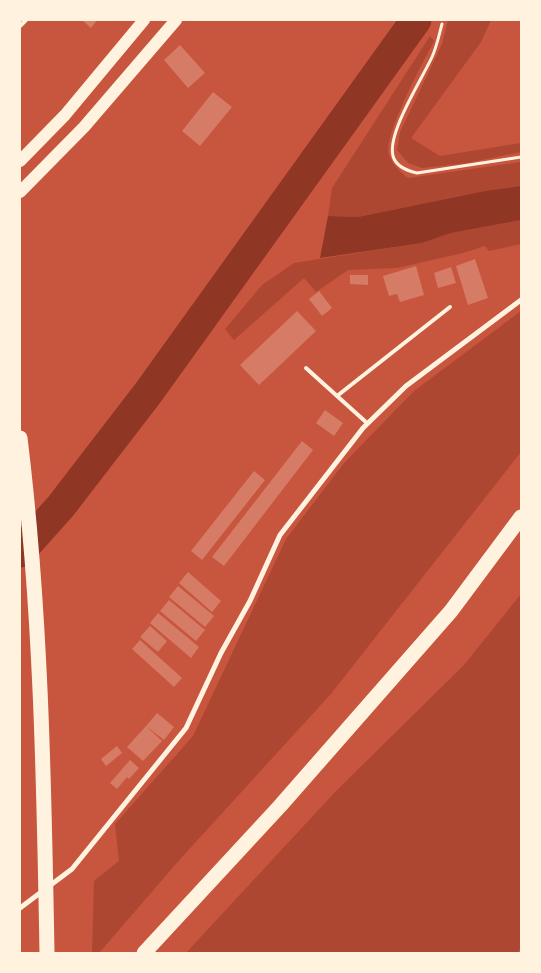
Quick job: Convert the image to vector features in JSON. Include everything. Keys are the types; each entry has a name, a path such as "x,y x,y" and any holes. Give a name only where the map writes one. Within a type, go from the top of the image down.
{"highway":[{"path":"20,438 39,659 47,953"},
{"path":"144,953 280,806 451,611 521,517"}],"main road":[{"path":"20,192 84,127 176,20"},
{"path":"20,161 65,115 142,21"}],"street":[{"path":"20,908 72,868 186,728 221,653 250,601 280,535 367,424 406,386 521,300"}],"lane":[{"path":"20,26 26,20"},
{"path":"337,396 450,307"},
{"path":"306,368 367,424"}],"path":[{"path":"442,24 438,42 398,127 393,147 393,157 407,171 417,173 521,157"}],"shaded area":[{"path":"448,20 491,20 481,42 411,138 440,156 521,143 521,152 467,163 422,168 408,163 397,150 400,132 442,44"},
{"path":"430,36 434,41 398,115 392,132 389,155 393,162 408,178 521,162 521,186 485,191 358,217 328,216 332,188"},
{"path":"521,186 521,220 451,233 422,243 320,258 328,216 358,217 485,191"},
{"path":"521,220 521,244 489,251 485,246 397,268 348,270 316,292 304,278 234,340 225,329 262,285 294,263 422,243 451,233"},
{"path":"521,311 521,452 330,695 182,857 99,953 92,953 94,881 119,861 115,824 193,736 286,539 344,463 414,391"},
{"path":"521,594 521,945 518,953 186,953 335,792 464,665"}],"building":[{"path":"82,20 97,20 91,28"},
{"path":"180,45 205,73 188,88 164,60"},
{"path":"213,92 232,107 200,146 182,131"},
{"path":"475,259 488,298 468,305 456,266"},
{"path":"416,266 424,295 400,302 397,294 389,296 383,276"},
{"path":"451,267 456,283 438,288 434,273"},
{"path":"350,275 368,275 368,285 350,284"},
{"path":"319,291 332,308 322,316 309,299"},
{"path":"297,311 316,331 259,385 240,365"},
{"path":"325,410 343,423 334,436 316,423"},
{"path":"302,441 313,450 224,566 212,557"},
{"path":"254,471 265,480 202,560 191,551"},
{"path":"188,572 221,601 212,612 179,583"},
{"path":"178,586 214,616 205,627 169,597"},
{"path":"169,600 205,630 196,641 160,611"},
{"path":"158,613 199,647 191,658 150,623"},
{"path":"150,626 167,641 158,652 140,637"},
{"path":"140,640 182,678 174,687 132,649"},
{"path":"157,713 174,727 164,740 146,726"},
{"path":"146,726 162,741 143,761 127,747"},
{"path":"117,746 122,753 106,766 101,759"},
{"path":"130,760 139,768 129,779 127,777 117,789 110,783"}],"waterway":[{"path":"20,552 61,506 148,393 416,20"}]}
